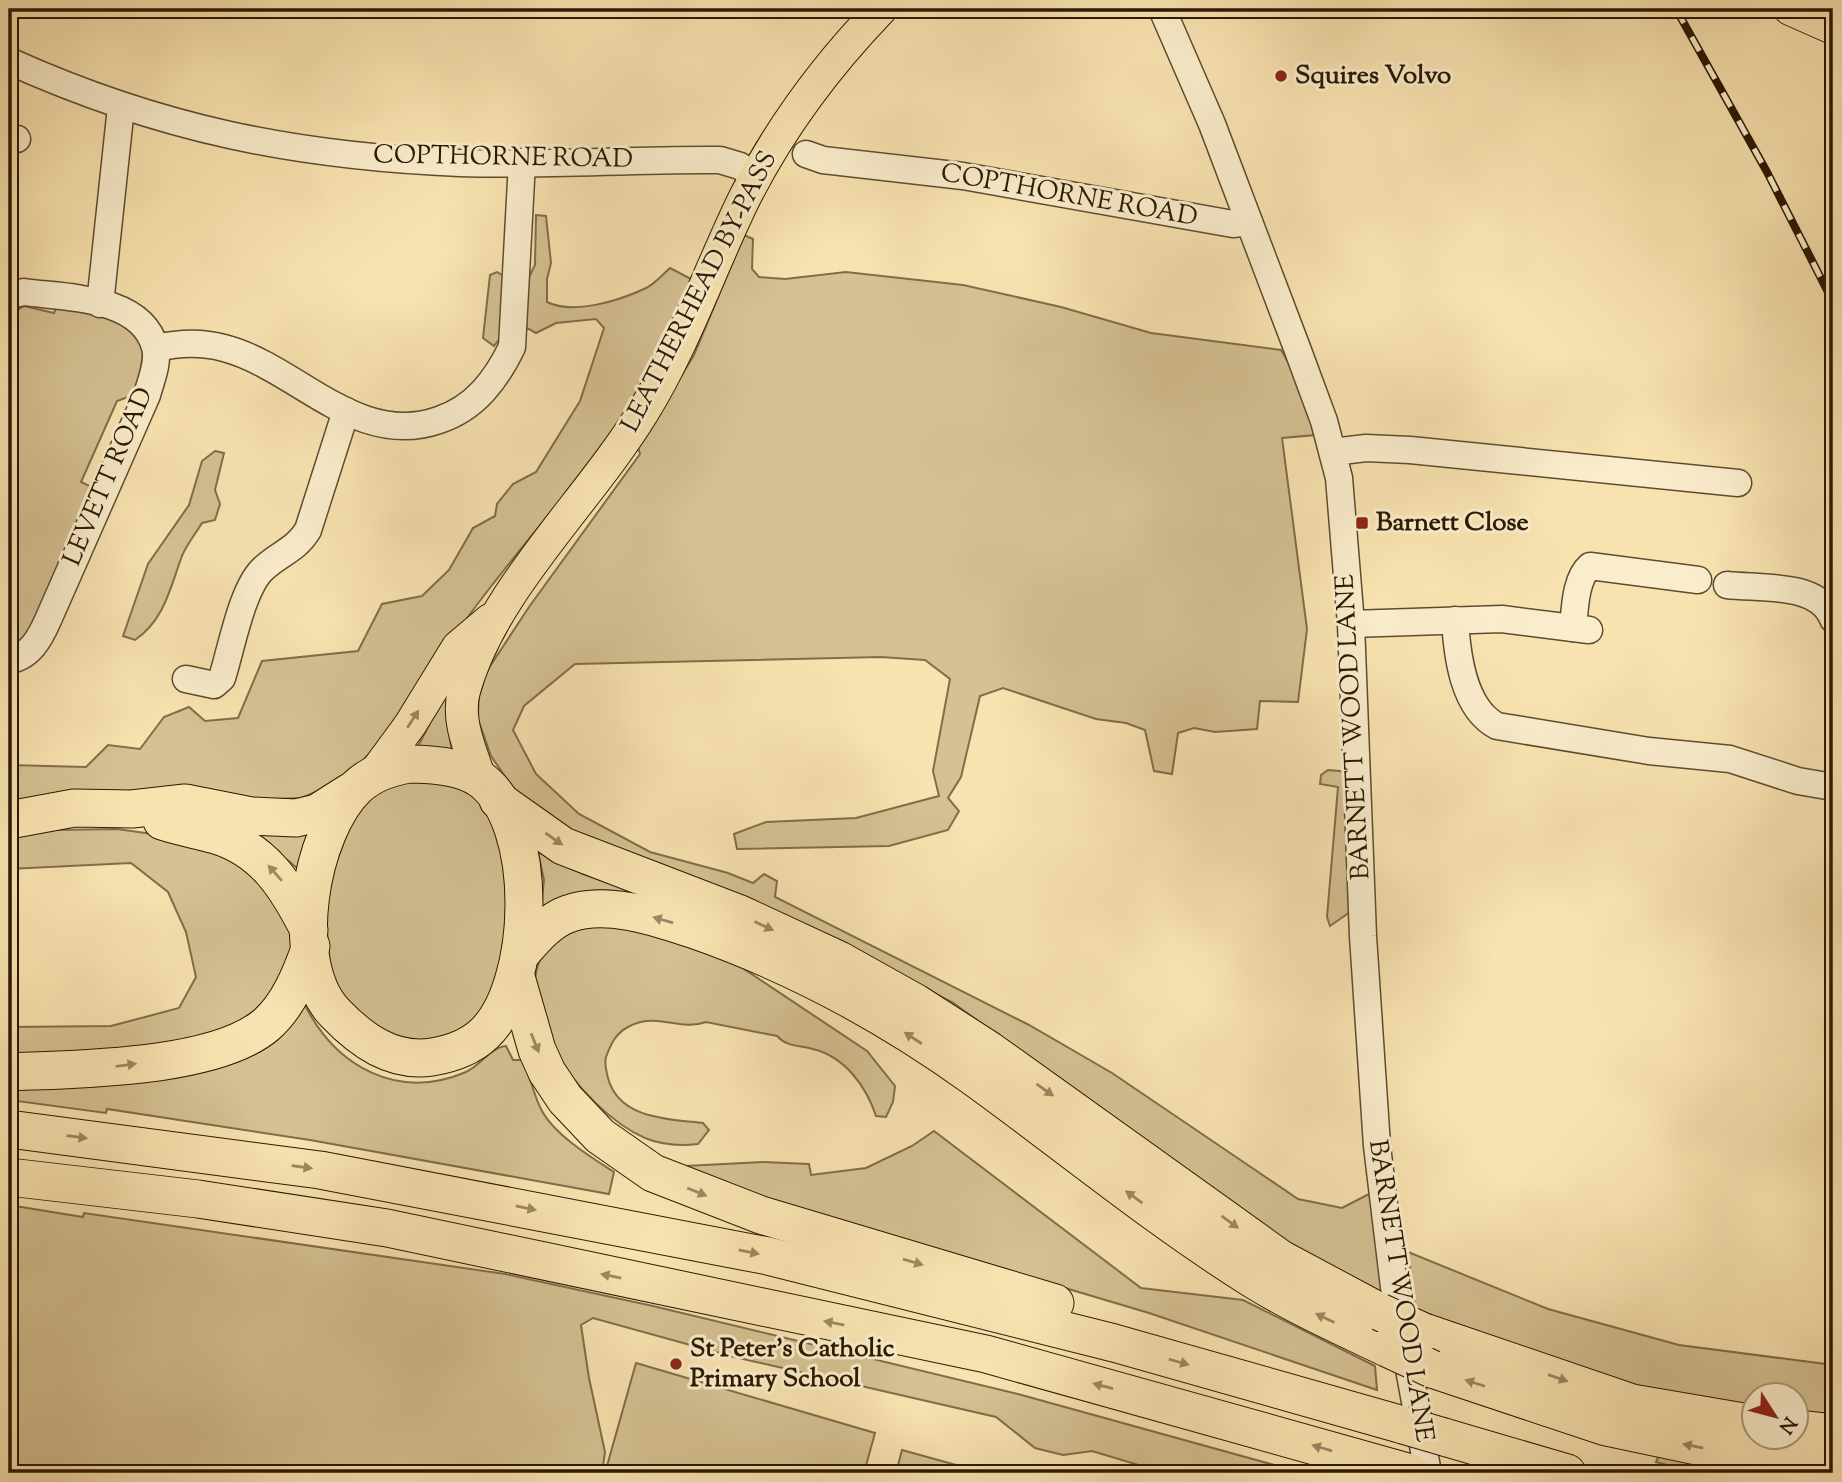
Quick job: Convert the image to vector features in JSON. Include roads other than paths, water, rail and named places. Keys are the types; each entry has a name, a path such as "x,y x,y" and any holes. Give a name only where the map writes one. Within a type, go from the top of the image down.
{"highway":[{"path":"1741,1422 1632,1404 1424,1332 1380,1312 1281,1259 989,1050 916,1003 839,960 740,915 563,846 489,789 434,764 409,764 365,781 333,817 323,840 310,893 310,938 322,994 331,1009 372,1046 406,1056 445,1055 464,1048 485,1034 497,1018 518,966 540,932 566,914 589,910 642,914 727,942 824,987 900,1030 970,1075 1133,1196 1251,1278 1387,1349 1432,1369 1606,1427 1734,1454 1833,1467"},
{"name":"LEATHERHEAD BY-PASS","path":"9,820 74,808 132,809 185,803 251,817 296,818 317,813 365,781"},
{"path":"489,789 519,854 523,908 518,966 537,1050 547,1072 565,1099 600,1136 653,1172 761,1216 1052,1301 1114,1343"},
{"name":"LEATHERHEAD BY-PASS","path":"132,809 250,850 270,866 289,890 310,938"},
{"path":"9,1072 107,1067 172,1059 220,1048 264,1027 275,1016 297,980 310,938"},
{"path":"9,1129 140,1144 404,1184 768,1256 1114,1343 1567,1473"},
{"path":"9,1177 198,1199 387,1228 986,1354 1411,1473"},
{"path":"1811,1431 1833,1433"}],"main road":[{"name":"LEATHERHEAD BY-PASS","path":"365,781 410,725 458,648 498,612 616,454 644,411 687,329 756,177 817,82 881,9"},
{"path":"1790,9 1833,28"},
{"name":"LEATHERHEAD BY-PASS","path":"489,789 465,732 463,693 498,612"}],"street":[{"name":"BARNETT WOOD LANE","path":"1162,9 1184,54 1249,222 1333,452 1343,507 1351,624 1363,936 1377,1146 1394,1287 1428,1473"},
{"name":"COPTHORNE ROAD","path":"9,61 121,107 202,131 284,146 398,159 522,162 720,160 740,166 756,177"},
{"path":"100,304 121,107"},
{"name":"COPTHORNE ROAD","path":"806,154 822,160 963,176 1233,224 1249,222"},
{"path":"9,295 24,292 119,308 136,318 146,329 156,348 183,343 224,348 346,411 385,424 429,424 463,409 480,396 500,372 512,347 522,162"},
{"name":"LEVETT ROAD","path":"9,660 18,659 32,647 48,620 147,394 155,365 156,348"},
{"path":"186,679 214,685 222,678 252,583 264,568 299,546 308,530 346,411"},
{"path":"1333,452 1366,448 1410,450 1738,483"},
{"path":"1351,624 1502,619 1581,629 1580,582 1584,571 1590,566 1698,580"},
{"path":"1727,585 1809,594 1827,605 1833,619"},
{"path":"1455,620 1457,645 1470,698 1482,716 1501,727 1649,751 1730,759 1798,781 1833,787"}],"railway":[{"path":"1676,9 1767,172 1833,302"}],"place":[{"name":"Squires Volvo","path":"1281,76"},
{"name":"Barnett Close","path":"1362,523"},
{"name":"St Peter's Catholic Primary School","path":"676,1364"}]}
